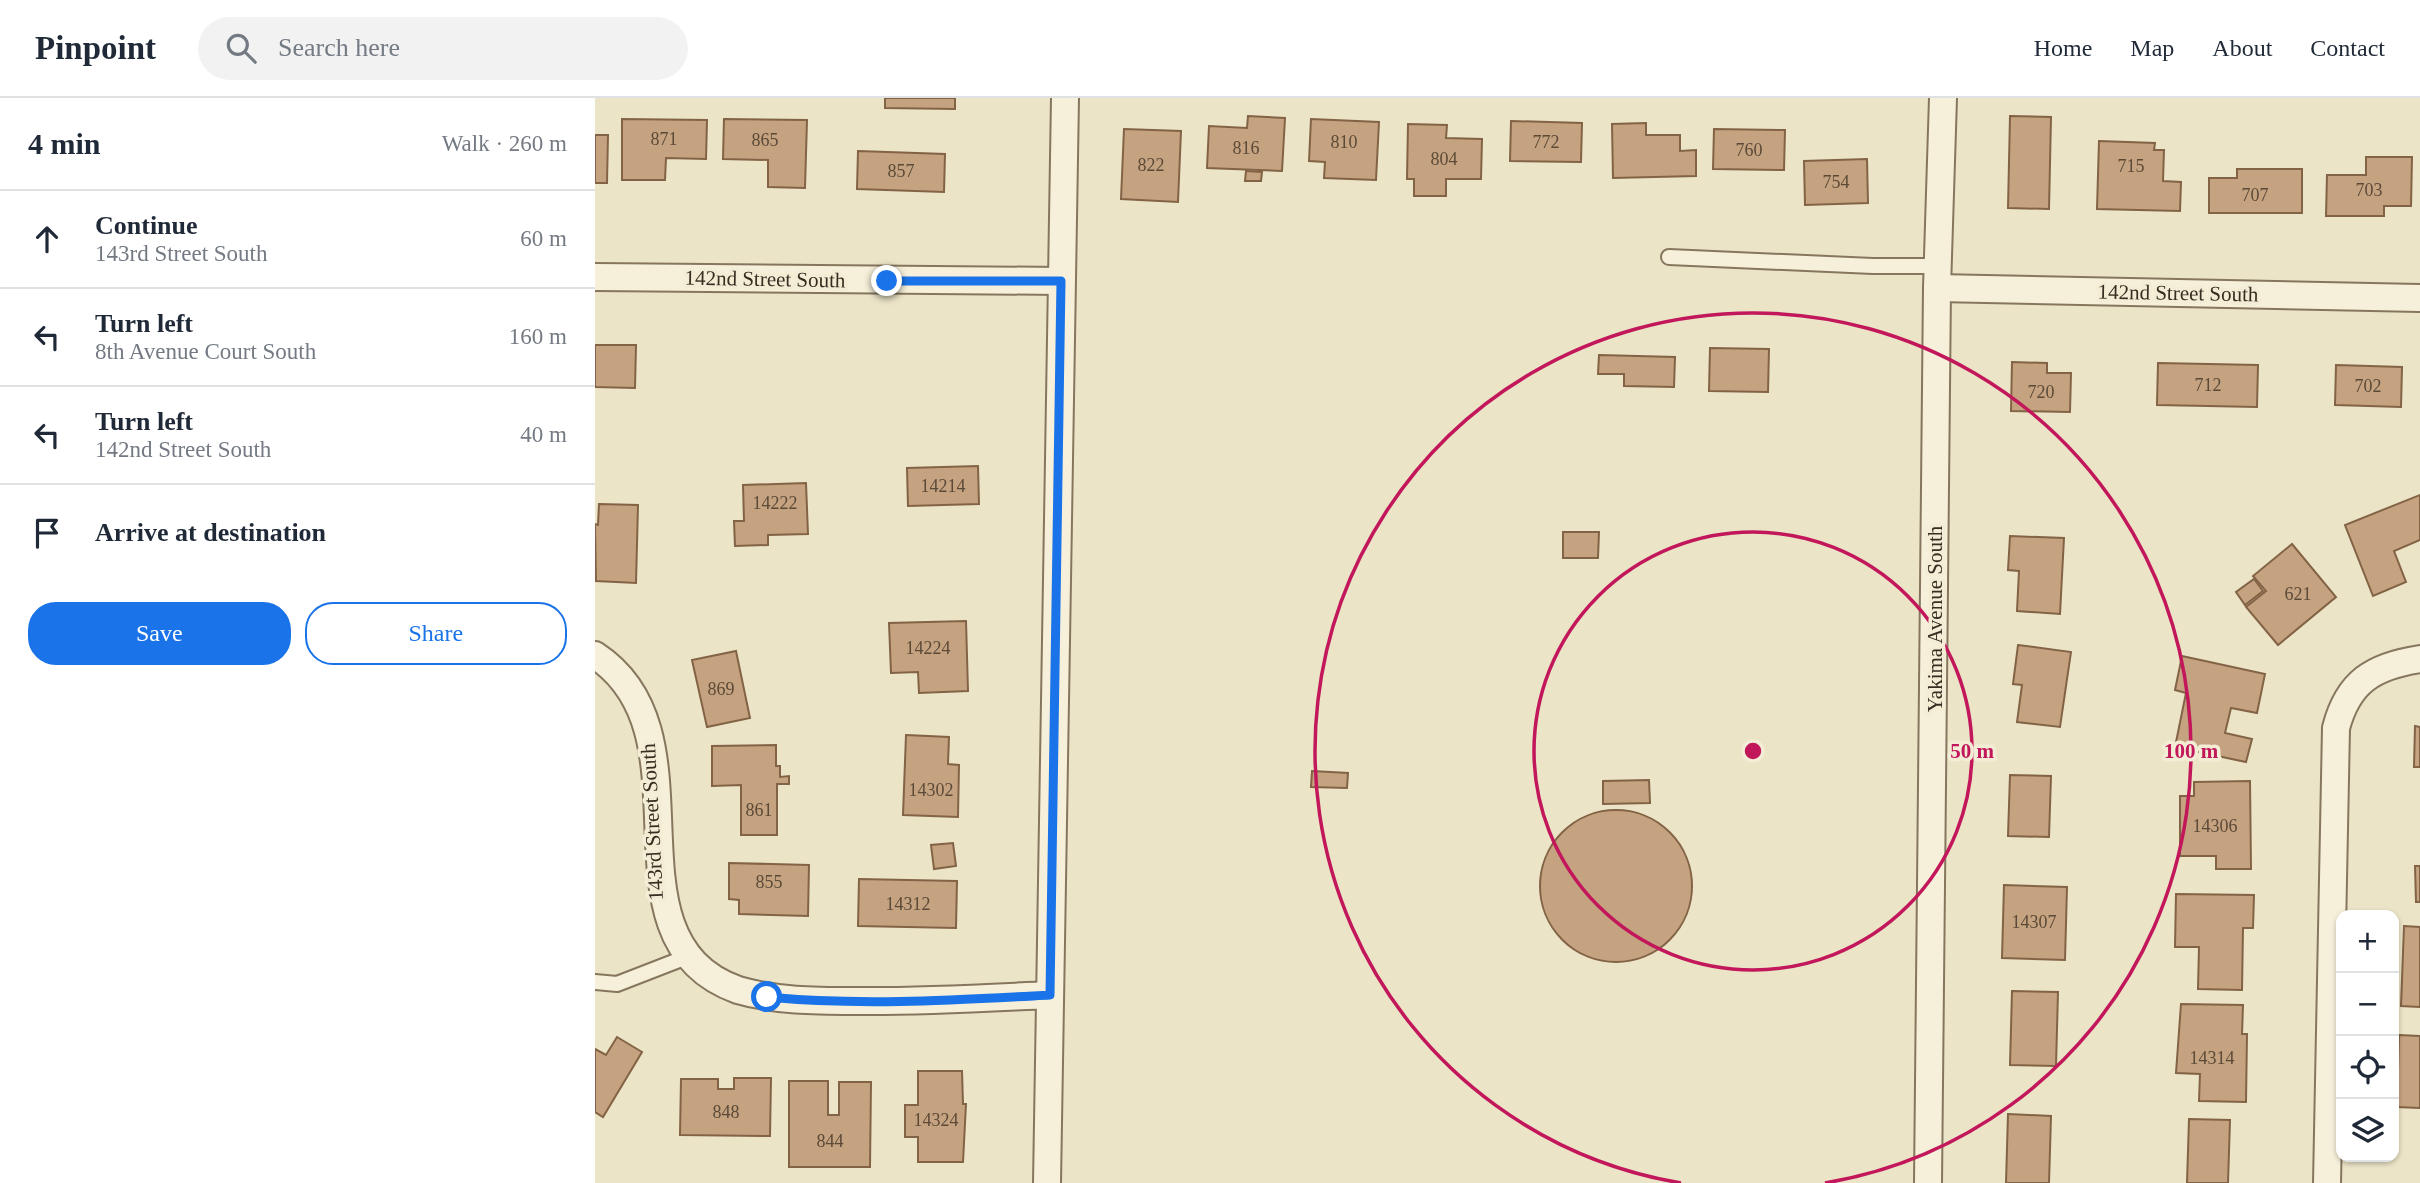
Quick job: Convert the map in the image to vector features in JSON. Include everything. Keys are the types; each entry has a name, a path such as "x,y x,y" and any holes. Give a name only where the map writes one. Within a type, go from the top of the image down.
{"street":[{"path":"1047,1183 1065,98"},
{"name":"Yakima Avenue South","path":"1928,1183 1937,277 1943,98"},
{"name":"142nd Street South","path":"595,277 1061,281"},
{"name":"142nd Street South","path":"1937,277 2420,298"},
{"name":"143rd Street South","path":"595,655 612,666 627,686 647,736 652,890 667,940 684,958 735,989 780,998 923,1002 1050,995"},
{"path":"2327,1183 2332,794 2336,728 2348,693 2363,679 2383,668 2420,659"}],"lane":[{"path":"1669,257 1873,266 1937,277"},
{"path":"595,982 617,984 684,958"}],"building":[{"path":"885,98 955,98 955,109 885,108"},
{"path":"1248,116 1285,118 1282,171 1207,168 1209,126 1247,128"},
{"path":"2010,116 2051,117 2049,209 2008,208"},
{"path":"622,119 707,120 706,159 666,158 665,180 622,180"},
{"path":"724,119 807,120 805,188 768,187 768,160 723,159"},
{"path":"1311,119 1379,122 1376,180 1324,178 1325,162 1309,161"},
{"path":"1511,121 1582,123 1581,162 1510,161"},
{"path":"1646,123 1646,135 1680,135 1680,151 1696,150 1696,176 1613,178 1612,124"},
{"path":"1408,124 1447,125 1446,138 1482,139 1481,179 1446,179 1446,196 1414,196 1414,179 1407,179"},
{"path":"1124,129 1181,131 1178,202 1121,199"},
{"path":"1714,129 1785,130 1784,170 1713,169"},
{"path":"595,135 608,135 607,183 595,183"},
{"path":"2099,141 2155,143 2154,150 2164,150 2163,181 2181,182 2180,211 2097,209"},
{"path":"858,151 945,154 944,192 857,189"},
{"path":"2366,157 2412,157 2411,206 2384,206 2384,216 2326,216 2327,175 2366,175"},
{"path":"1867,159 1868,203 1805,205 1804,161"},
{"path":"2237,169 2302,169 2302,213 2209,213 2209,178 2237,178"},
{"path":"1246,171 1262,172 1261,181 1245,181"},
{"path":"595,345 636,345 635,388 595,387"},
{"path":"1710,348 1769,349 1768,392 1709,391"},
{"path":"1599,355 1675,357 1674,387 1624,386 1624,374 1598,374"},
{"path":"2012,362 2047,363 2047,373 2071,373 2070,412 2011,411"},
{"path":"2158,363 2258,365 2257,407 2157,405"},
{"path":"2336,365 2402,367 2401,407 2335,405"},
{"path":"978,466 979,504 908,506 907,468"},
{"path":"806,483 808,534 768,535 768,545 735,546 734,521 744,521 743,485"},
{"path":"2420,495 2420,540 2394,551 2406,582 2373,596 2345,525"},
{"path":"599,504 638,505 636,583 596,581 595,524 598,525"},
{"path":"1563,532 1599,532 1598,558 1563,558"},
{"path":"2010,536 2064,538 2060,614 2017,611 2019,571 2008,570"},
{"path":"2292,544 2336,597 2278,645 2246,607 2266,591 2253,576"},
{"path":"2254,579 2263,591 2245,605 2236,592"},
{"path":"966,621 968,691 919,693 918,672 891,673 889,623"},
{"path":"2018,645 2071,652 2060,727 2017,722 2022,685 2013,684"},
{"path":"736,651 750,718 707,727 692,660"},
{"path":"2182,656 2265,674 2257,713 2231,708 2225,733 2252,739 2246,762 2175,747 2186,693 2175,690"},
{"path":"2415,726 2420,727 2420,767 2414,767"},
{"path":"906,735 949,737 948,764 959,765 958,817 903,815"},
{"path":"776,745 776,766 780,766 780,777 789,776 789,784 777,784 777,835 741,835 741,785 712,786 712,746"},
{"path":"1312,771 1348,773 1347,788 1311,787"},
{"path":"2010,775 2051,776 2049,837 2008,836"},
{"path":"1649,780 1650,803 1603,804 1603,781"},
{"path":"2250,781 2251,869 2216,869 2216,856 2180,856 2180,796 2194,796 2194,782"},
{"path":"1616,810 1645,815 1670,832 1687,857 1692,886 1687,915 1670,940 1645,957 1616,962 1587,957 1562,940 1545,915 1540,886 1545,857 1562,832 1587,815"},
{"path":"953,843 956,866 934,869 931,845"},
{"path":"729,863 809,865 808,916 739,914 739,900 729,899"},
{"path":"2415,866 2420,866 2420,902 2416,902"},
{"path":"859,879 957,881 956,928 858,926"},
{"path":"2004,885 2067,887 2065,960 2002,958"},
{"path":"2176,894 2254,895 2253,928 2243,928 2242,990 2198,989 2199,947 2175,947"},
{"path":"2404,926 2420,927 2420,1007 2401,1006"},
{"path":"2012,991 2058,992 2056,1066 2010,1065"},
{"path":"2181,1004 2243,1005 2242,1034 2247,1034 2246,1102 2199,1101 2200,1074 2176,1073"},
{"path":"2399,1035 2420,1036 2420,1108 2399,1107"},
{"path":"617,1037 642,1052 603,1117 595,1112 595,1049 606,1055"},
{"path":"918,1071 962,1071 963,1104 966,1104 963,1162 918,1162 918,1137 905,1137 905,1105 918,1105"},
{"path":"734,1078 771,1078 770,1136 680,1135 681,1079 718,1079 718,1089 734,1089"},
{"path":"789,1081 828,1081 828,1115 839,1115 839,1082 871,1082 870,1167 789,1167"},
{"path":"2008,1114 2051,1116 2049,1183 2006,1183"},
{"path":"2189,1119 2230,1120 2228,1183 2187,1183"}],"route":[{"path":"767,997 807,1001 923,1002 1050,995 1061,281 887,281"}]}
